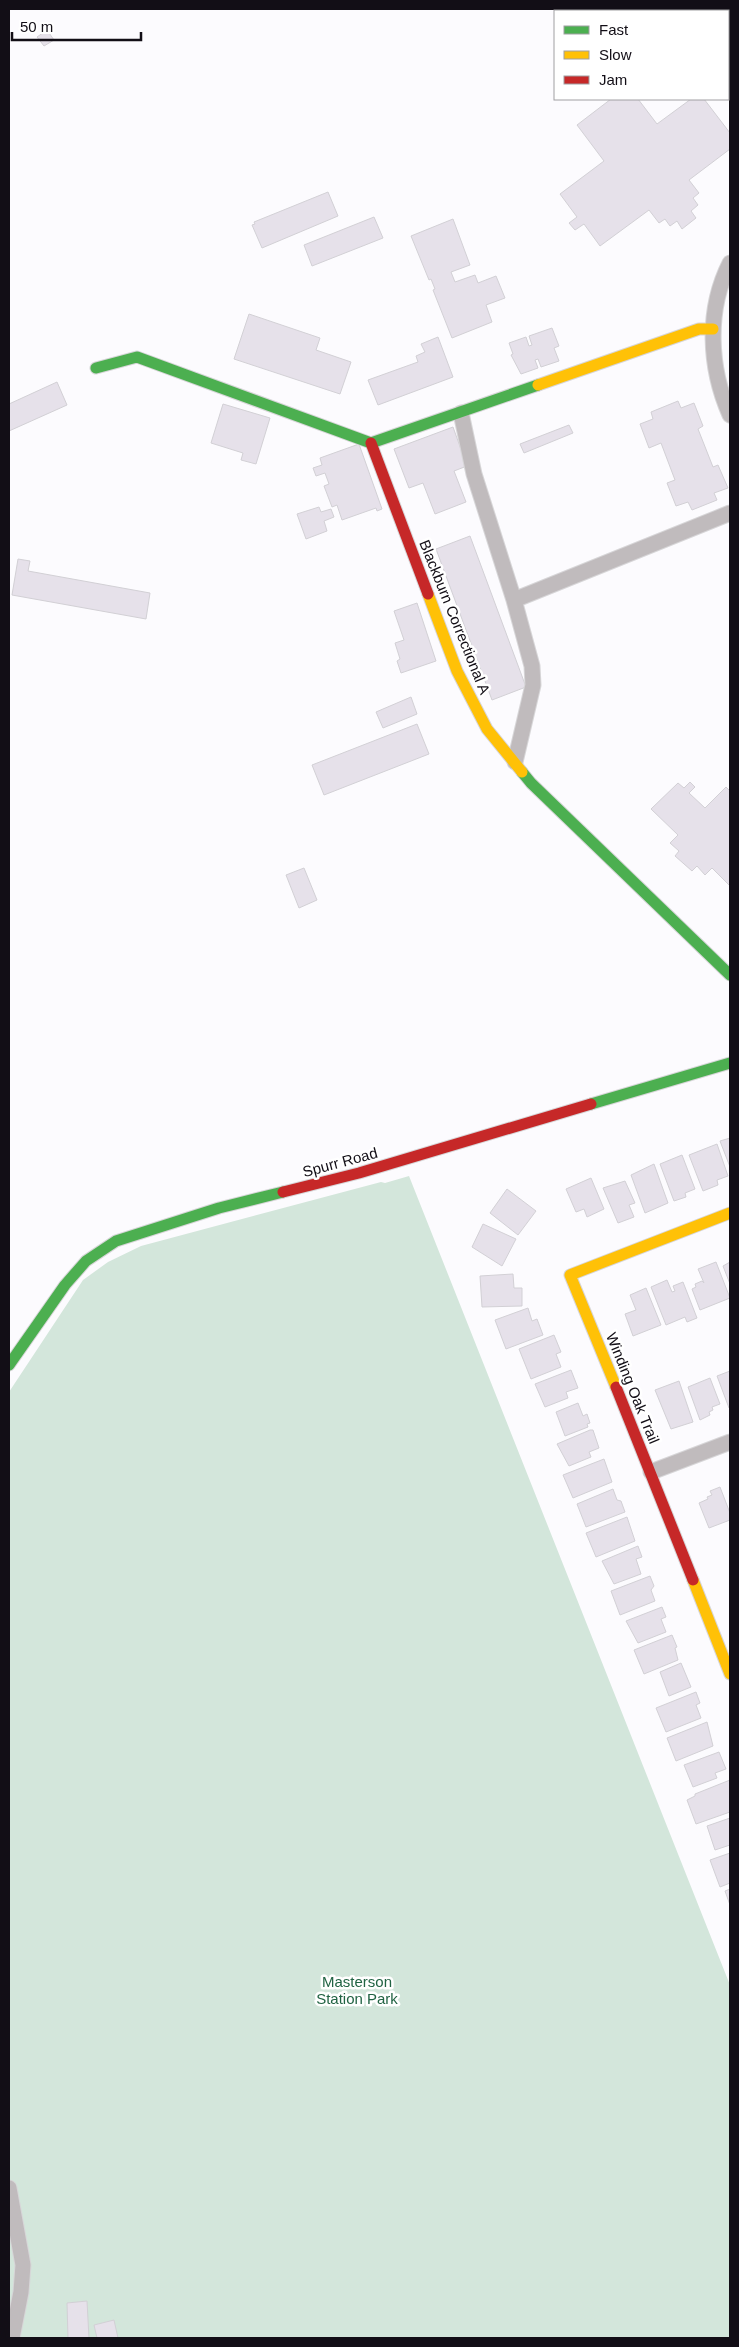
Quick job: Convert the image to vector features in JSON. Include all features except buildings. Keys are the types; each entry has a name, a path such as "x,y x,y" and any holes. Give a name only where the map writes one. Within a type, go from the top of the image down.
{"street":[{"path":"730,263 717,300 713,329 716,372 730,415"},
{"path":"96,368 137,358 371,443 699,329 713,329"},
{"path":"461,413 474,474 514,600 532,666 533,684 515,762"},
{"name":"Blackburn Correctional A","path":"371,443 457,671 487,730 531,783 730,975"},
{"path":"514,600 730,513"},
{"name":"Spurr Road","path":"9,1365 65,1285 86,1261 116,1241 219,1208 359,1173 730,1063"},
{"name":"Winding Oak Trail","path":"729,1669 570,1275 730,1213"},
{"path":"651,1472 730,1442"},
{"path":"9,2188 22,2264 21,2292 12,2338"}],"green space":[{"name":"Masterson Station Park","path":"409,1176 730,1985 730,2338 9,2338 9,1392 83,1280 108,1262 141,1246"}],"traffic: fast":[{"path":"96,368 137,357 371,443 538,385"},
{"path":"522,772 531,783 730,975"},
{"path":"591,1104 730,1063"},
{"path":"9,1365 65,1285 86,1261 116,1241 219,1208 283,1192"}],"traffic: slow":[{"path":"538,385 699,329 713,329"},
{"path":"428,594 457,671 487,729 522,772"},
{"path":"616,1387 570,1275 730,1213"},
{"path":"693,1580 730,1674"}],"traffic: jam":[{"path":"371,443 428,594"},
{"path":"283,1192 359,1173 591,1104"},
{"path":"616,1387 693,1580"}]}
